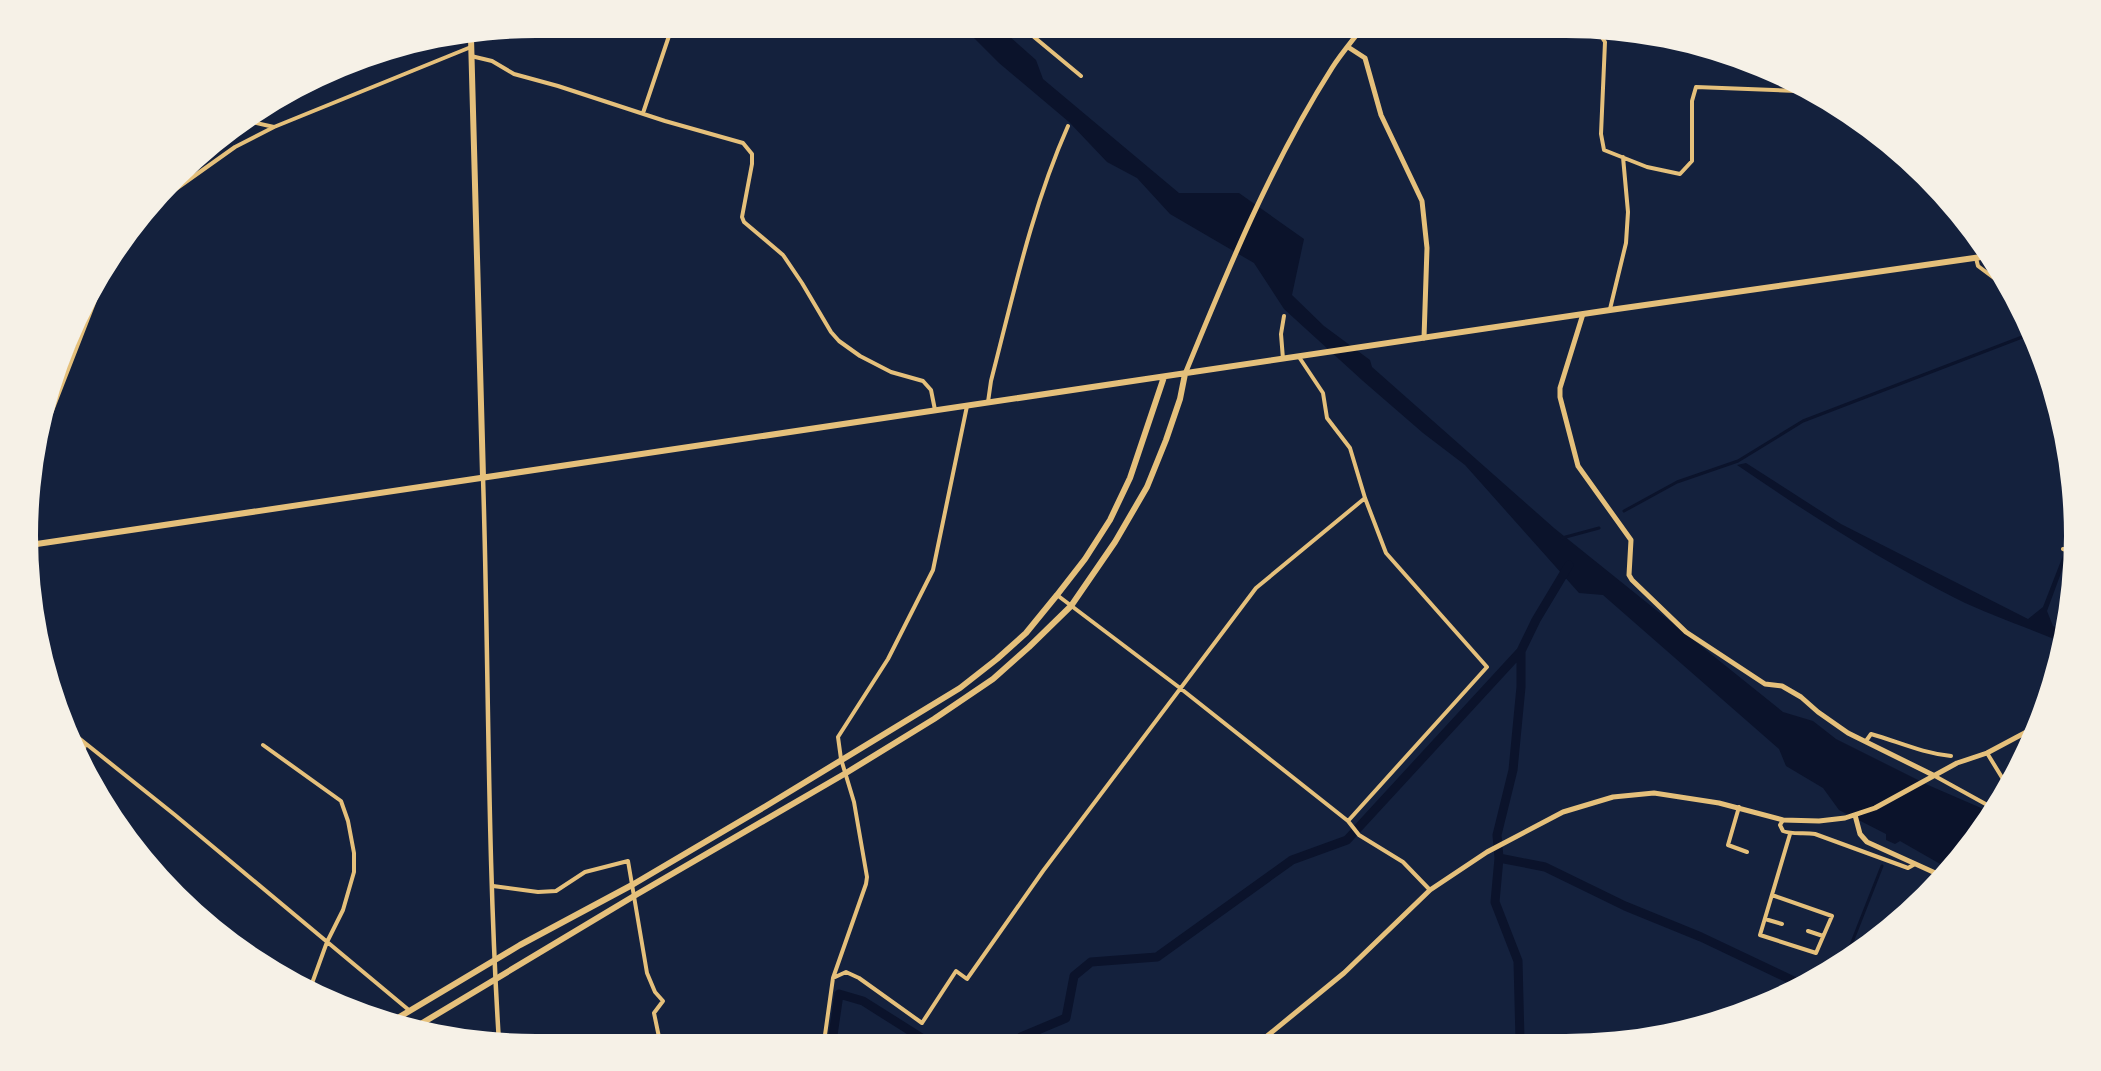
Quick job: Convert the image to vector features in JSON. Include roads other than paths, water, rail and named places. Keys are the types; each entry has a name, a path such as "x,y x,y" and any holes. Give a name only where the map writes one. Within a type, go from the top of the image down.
{"highway":[{"path":"471,42 483,477"},
{"path":"38,545 1610,310 1976,258"},
{"path":"426,1021 634,896 846,773 934,719 993,679 1071,606 1115,542 1147,487 1180,399 1185,374"},
{"path":"402,1016 520,945 632,885 766,806 960,688 997,659 1026,633 1057,595 1110,520 1130,478 1164,377"}],"main road":[{"path":"1185,374 1260,199 1333,66 1355,38"},
{"path":"1348,47 1365,58 1381,115 1422,201 1427,248 1424,338"},
{"path":"1583,314 1560,388 1560,397 1578,466 1631,540 1629,575 1632,580 1686,632 1765,684 1782,686 1801,697 1837,726 1933,775"},
{"path":"1270,1034 1344,973 1430,890 1487,852 1563,812 1613,797 1654,793 1739,807 1784,820 1856,819 1933,775 1957,763 1988,753 2022,735"},
{"path":"1856,819 1860,834 1867,842 1933,872"}],"street":[{"path":"643,113 668,38"},
{"path":"1035,38 1081,76"},
{"path":"1603,39 1601,134 1604,150 1647,167 1680,174 1692,160 1692,101 1696,87 1789,91"},
{"path":"181,186 235,147 274,127 471,47"},
{"path":"471,56 492,61 514,74 743,144 749,149 752,164 742,217 744,222 783,255 839,341 860,356 891,372 923,381 931,390 935,411"},
{"path":"256,123 274,127"},
{"path":"988,403 991,381 1022,259 1053,158 1068,126"},
{"path":"1610,310 1626,243 1628,212 1623,156"},
{"path":"1976,258 1978,266 1989,275"},
{"path":"56,400 90,313"},
{"path":"1283,360 1281,334 1284,316"},
{"path":"1299,357 1323,393 1327,418 1350,448 1365,498 1386,553 1487,667 1348,821"},
{"path":"825,1034 833,978 867,877 854,802 841,759 838,737 888,659 933,570 968,406"},
{"path":"483,477 488,625 489,784 497,1031"},
{"path":"833,978 846,972 859,978 922,1023 956,971 967,979 1043,871 1256,588 1365,498"},
{"path":"1057,595 1180,688 1348,821 1359,835 1403,862 1430,890"},
{"path":"1865,742 1871,734 1923,752 1951,756"},
{"path":"82,740 410,1011"},
{"path":"263,745 341,801 354,853 354,872 342,910 327,942 313,981"},
{"path":"1988,753 2001,776"},
{"path":"1933,775 1985,804"},
{"path":"1739,807 1728,845 1747,852"},
{"path":"1784,820 1780,825 1783,831 1790,834 1801,832 1815,834 1908,868 1916,863"},
{"path":"1772,895 1832,916 1816,953 1760,935 1790,834"},
{"path":"493,886 537,892 556,891 585,872 628,861 649,981 663,1000 654,1013 658,1034"},
{"path":"1765,919 1782,924"},
{"path":"1808,931 1823,936"}],"water":[{"path":"974,38 1011,38 1036,60 1043,79 1179,193 1239,193 1304,239 1292,295 1324,326 1370,360 1372,367 1554,528 1783,712 1813,721 1836,739 1928,785 1982,808 1961,839 1940,864 1900,841 1895,844 1886,840 1886,834 1839,810 1823,788 1786,766 1779,749 1603,595 1579,593 1465,465 1423,433 1284,309 1254,263 1170,214 1137,178 1107,162 1069,122 999,63"},
{"path":"1746,463 1841,524 2028,619 2043,607 2063,556 2062,571 2047,611 2055,627 2053,639 1968,604 1899,568 1817,518 1737,465"}],"waterway":[{"path":"1624,511 1677,482 1738,461 1803,421 2022,337"},
{"path":"1562,538 1599,528"},
{"path":"1520,1034 1518,961 1495,902 1499,858 1497,835 1513,770 1521,687 1521,651 1536,620 1569,565"},
{"path":"1028,1034 1066,1018 1074,976 1091,962 1157,957 1292,860 1347,840 1521,651"},
{"path":"1499,858 1545,867 1625,906 1701,937 1791,980"},
{"path":"1852,943 1882,866"},
{"path":"833,1034 839,994 863,1001 915,1034"}]}
